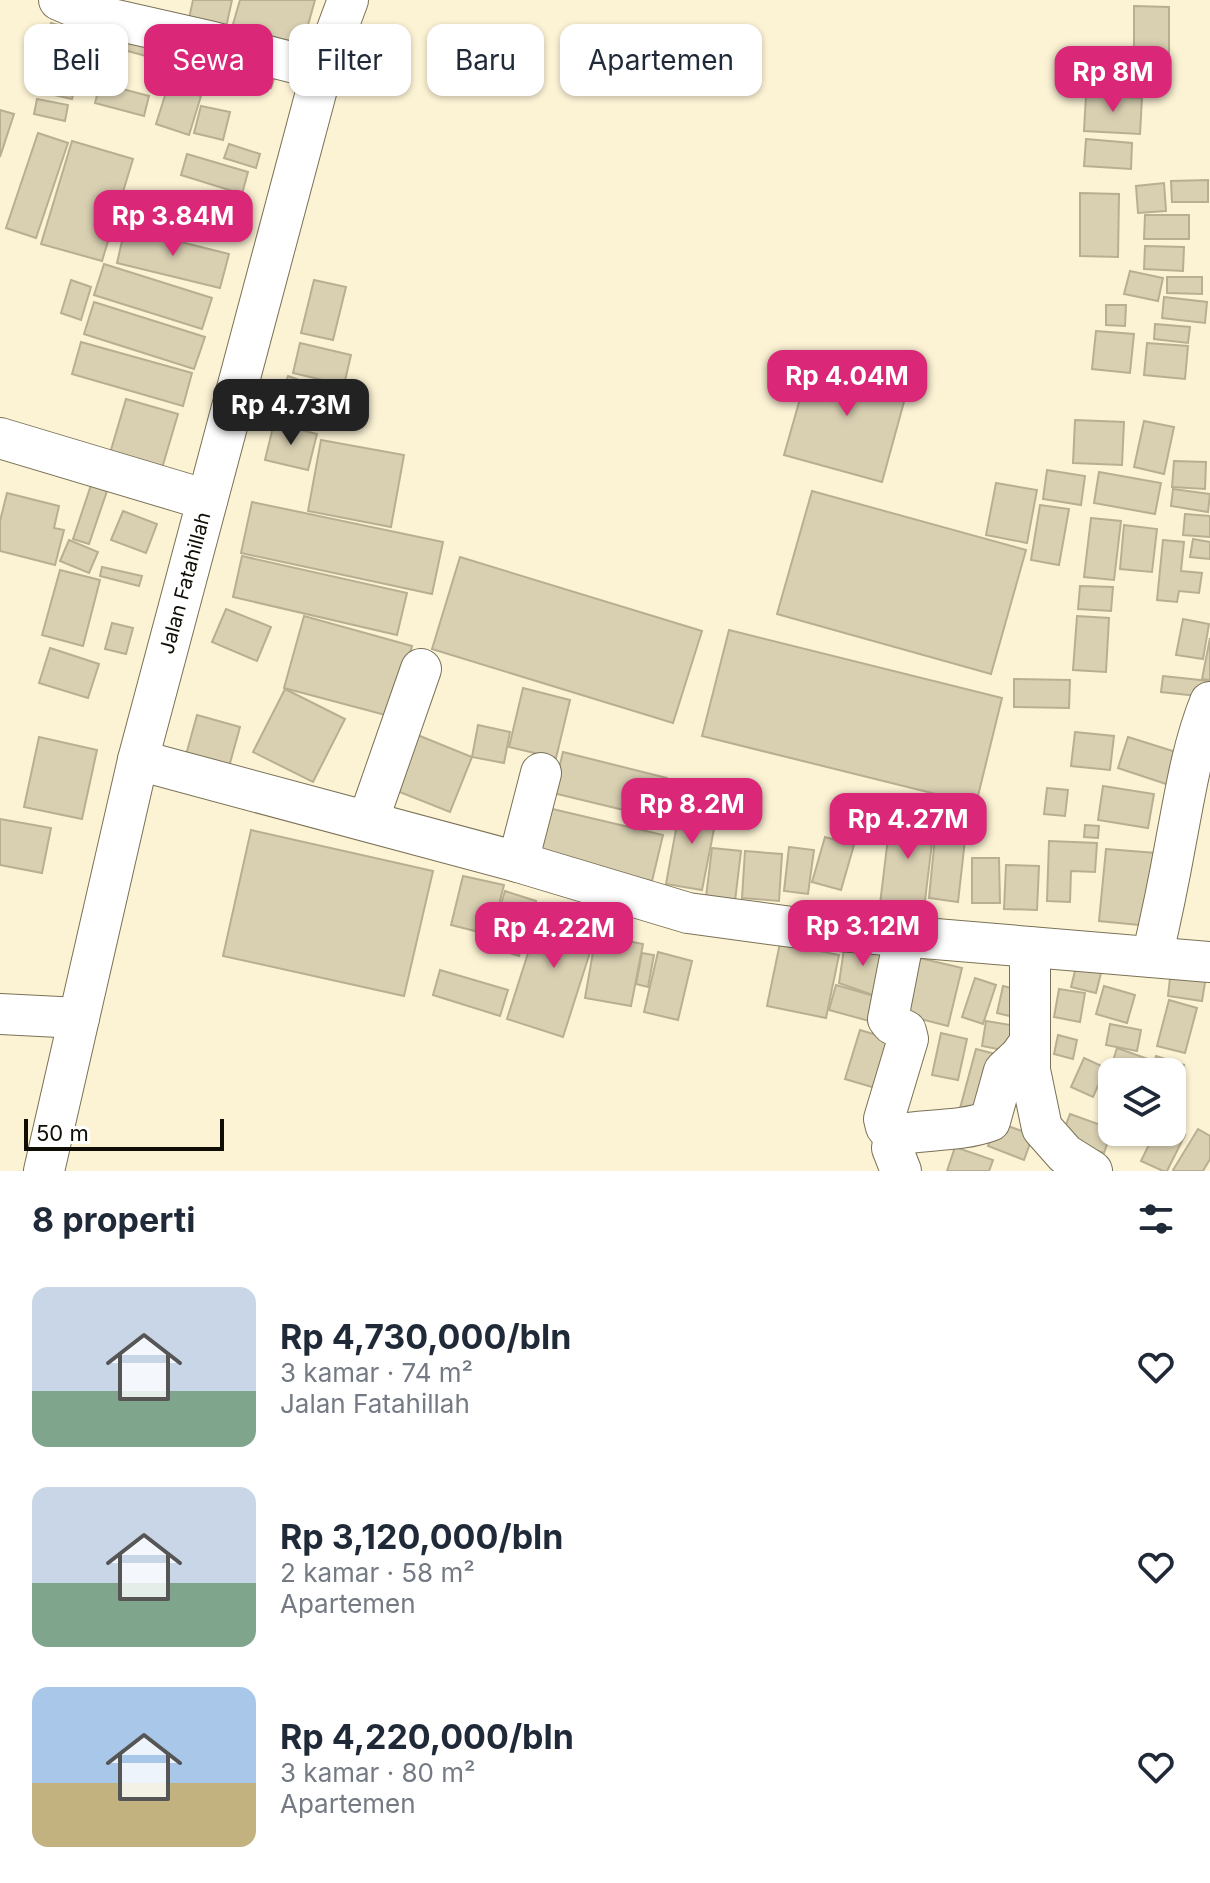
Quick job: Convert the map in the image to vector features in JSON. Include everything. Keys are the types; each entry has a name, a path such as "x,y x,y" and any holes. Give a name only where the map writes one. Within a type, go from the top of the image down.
{"street":[{"path":"59,0 94,15 289,62"},
{"name":"Jalan Fatahillah","path":"339,24 348,0"},
{"name":"Jalan Fatahillah","path":"44,1171 138,760 315,96"},
{"path":"0,438 207,500"},
{"path":"368,821 421,669"},
{"path":"1152,957 1198,731 1210,702"},
{"path":"138,760 518,862 688,913 792,927 1210,962"},
{"path":"518,862 541,773"},
{"path":"904,937 888,1019 908,1035 884,1119 898,1153 915,1131 990,1121 1004,1071 1030,1042"},
{"path":"1030,947 1030,1070 1042,1128 1065,1154 1092,1171"},
{"path":"0,1014 79,1018"}],"building":[{"path":"193,0 232,0 227,24 188,23"},
{"path":"240,0 315,0 308,24 289,24 289,47 273,42 273,24 233,24"},
{"path":"1134,6 1169,7 1169,67 1134,67"},
{"path":"77,17 96,22 95,24 75,24"},
{"path":"130,28 144,32 144,55 128,51"},
{"path":"273,62 279,64 273,82"},
{"path":"128,90 149,96 144,116 95,103 97,96 128,96"},
{"path":"1086,95 1142,98 1140,134 1084,131"},
{"path":"165,96 201,96 189,135 156,124"},
{"path":"37,99 68,105 65,121 34,114"},
{"path":"201,106 230,112 223,140 194,133"},
{"path":"0,110 14,114 0,157"},
{"path":"38,133 68,143 36,238 6,228"},
{"path":"1086,139 1132,143 1131,169 1084,166"},
{"path":"72,141 133,159 102,261 41,244"},
{"path":"229,144 260,154 256,168 224,158"},
{"path":"187,154 248,172 242,194 181,175"},
{"path":"1208,180 1208,202 1172,202 1171,181"},
{"path":"1164,183 1166,211 1138,213 1136,186"},
{"path":"1080,193 1119,194 1118,257 1080,256"},
{"path":"1145,215 1189,215 1189,239 1144,239"},
{"path":"125,228 229,254 220,288 117,263"},
{"path":"1145,246 1184,247 1183,271 1144,269"},
{"path":"104,264 212,298 202,329 94,295"},
{"path":"1130,271 1163,278 1158,301 1124,294"},
{"path":"1167,277 1202,277 1202,294 1167,293"},
{"path":"71,280 91,287 81,320 61,313"},
{"path":"314,280 346,287 333,340 301,333"},
{"path":"1164,297 1207,302 1205,323 1162,318"},
{"path":"94,302 205,337 194,369 84,334"},
{"path":"1106,305 1126,305 1125,326 1106,325"},
{"path":"1155,324 1190,327 1188,343 1154,339"},
{"path":"1096,331 1134,334 1130,373 1092,369"},
{"path":"81,342 192,373 183,406 72,374"},
{"path":"300,343 351,355 344,385 293,373"},
{"path":"1147,343 1188,346 1185,379 1144,375"},
{"path":"813,353 910,380 882,482 784,455"},
{"path":"288,376 328,390 315,428 275,414"},
{"path":"126,399 178,414 160,475 108,460"},
{"path":"1075,420 1124,422 1122,465 1073,463"},
{"path":"1144,421 1174,427 1164,474 1134,467"},
{"path":"274,423 317,434 308,470 265,460"},
{"path":"321,440 404,455 391,527 308,511"},
{"path":"1174,461 1206,462 1205,489 1172,487"},
{"path":"1047,470 1085,476 1081,505 1043,499"},
{"path":"1099,472 1161,483 1155,514 1094,503"},
{"path":"996,483 1037,490 1027,543 986,535"},
{"path":"91,485 107,491 89,544 73,539"},
{"path":"1173,489 1210,494 1208,512 1171,506"},
{"path":"812,491 1026,550 991,674 777,614"},
{"path":"7,493 59,506 54,528 64,530 55,565 0,551 0,521"},
{"path":"252,502 443,542 432,594 241,553"},
{"path":"1040,505 1069,509 1059,565 1031,560"},
{"path":"123,511 157,524 146,553 111,540"},
{"path":"1185,514 1210,516 1210,537 1183,535"},
{"path":"1091,518 1121,521 1114,580 1084,577"},
{"path":"1124,525 1157,529 1152,572 1120,569"},
{"path":"1193,539 1210,542 1210,559 1190,557"},
{"path":"69,540 98,552 89,573 60,561"},
{"path":"1163,540 1184,542 1181,571 1202,573 1199,593 1179,591 1177,602 1157,600"},
{"path":"242,556 407,593 397,635 233,597"},
{"path":"460,557 702,631 673,723 432,649"},
{"path":"102,567 142,576 139,586 100,576"},
{"path":"60,570 100,580 83,646 42,635"},
{"path":"1080,586 1113,587 1111,611 1078,609"},
{"path":"226,609 271,627 257,661 212,642"},
{"path":"304,616 412,646 393,717 284,688"},
{"path":"1077,616 1109,618 1106,672 1073,670"},
{"path":"1183,619 1209,624 1203,659 1176,655"},
{"path":"112,623 133,628 126,654 105,649"},
{"path":"729,630 1002,698 976,804 702,736"},
{"path":"1210,638 1210,680 1202,679"},
{"path":"50,648 99,664 88,698 39,683"},
{"path":"1163,676 1209,681 1207,697 1161,692"},
{"path":"1014,679 1070,680 1069,708 1014,707"},
{"path":"523,688 570,700 556,758 509,747"},
{"path":"285,689 345,719 313,782 253,752"},
{"path":"197,715 240,727 227,774 184,762"},
{"path":"478,725 510,732 504,763 472,757"},
{"path":"1075,732 1114,736 1110,770 1071,766"},
{"path":"415,734 472,757 450,812 392,789"},
{"path":"39,737 97,750 82,819 24,807"},
{"path":"1128,737 1179,753 1169,785 1118,768"},
{"path":"563,752 667,778 657,818 553,793"},
{"path":"1103,786 1154,794 1148,828 1098,820"},
{"path":"1047,788 1068,790 1065,816 1044,814"},
{"path":"681,802 718,809 702,890 666,884"},
{"path":"544,807 663,835 652,881 533,853"},
{"path":"891,813 935,818 924,909 880,904"},
{"path":"0,819 51,828 42,873 0,865"},
{"path":"1085,825 1099,826 1098,838 1084,837"},
{"path":"251,830 433,871 404,996 223,956"},
{"path":"825,837 854,845 841,890 812,882"},
{"path":"935,837 965,840 958,902 929,898"},
{"path":"1049,841 1097,843 1095,872 1071,871 1070,902 1047,901"},
{"path":"789,847 814,850 808,894 784,891"},
{"path":"712,848 741,851 735,901 706,897"},
{"path":"1106,849 1156,853 1149,926 1099,921"},
{"path":"745,851 782,854 779,901 742,898"},
{"path":"972,858 999,858 1000,903 972,903"},
{"path":"1006,865 1039,866 1037,910 1004,909"},
{"path":"463,876 504,885 491,935 451,925"},
{"path":"505,891 536,901 519,956 488,946"},
{"path":"544,903 600,921 563,1037 507,1019"},
{"path":"596,935 643,944 631,1006 585,998"},
{"path":"845,942 884,948 881,998 839,983"},
{"path":"780,943 839,955 826,1018 767,1006"},
{"path":"658,952 692,961 678,1020 644,1012"},
{"path":"642,953 654,955 648,987 636,984"},
{"path":"907,955 962,968 948,1026 893,1012"},
{"path":"1079,955 1104,961 1096,993 1071,987"},
{"path":"440,970 508,990 500,1016 433,995"},
{"path":"1207,970 1202,1001 1168,996 1170,978"},
{"path":"975,978 996,985 983,1024 962,1017"},
{"path":"836,985 881,998 873,1022 829,1010"},
{"path":"1003,986 1028,992 1022,1019 997,1013"},
{"path":"1104,986 1135,995 1127,1023 1096,1014"},
{"path":"1059,989 1085,993 1080,1022 1054,1017"},
{"path":"1169,1000 1197,1008 1185,1053 1157,1046"},
{"path":"986,1021 1022,1027 1018,1053 982,1046"},
{"path":"1110,1024 1141,1030 1137,1051 1106,1045"},
{"path":"860,1030 903,1043 889,1092 845,1079"},
{"path":"941,1033 967,1039 958,1080 932,1075"},
{"path":"1058,1035 1077,1040 1073,1059 1054,1054"},
{"path":"1117,1048 1145,1058 1114,1058"},
{"path":"976,1049 1003,1056 988,1119 959,1112"},
{"path":"1084,1058 1098,1064 1098,1086 1093,1097 1071,1087"},
{"path":"1070,1114 1098,1124 1098,1146 1106,1146 1104,1153 1061,1138"},
{"path":"997,1122 1033,1135 1024,1160 988,1146"},
{"path":"1198,1129 1210,1136 1210,1159 1203,1171 1173,1170"},
{"path":"1148,1146 1180,1146 1167,1171 1141,1161"},
{"path":"955,1147 993,1160 989,1171 947,1171"}]}
